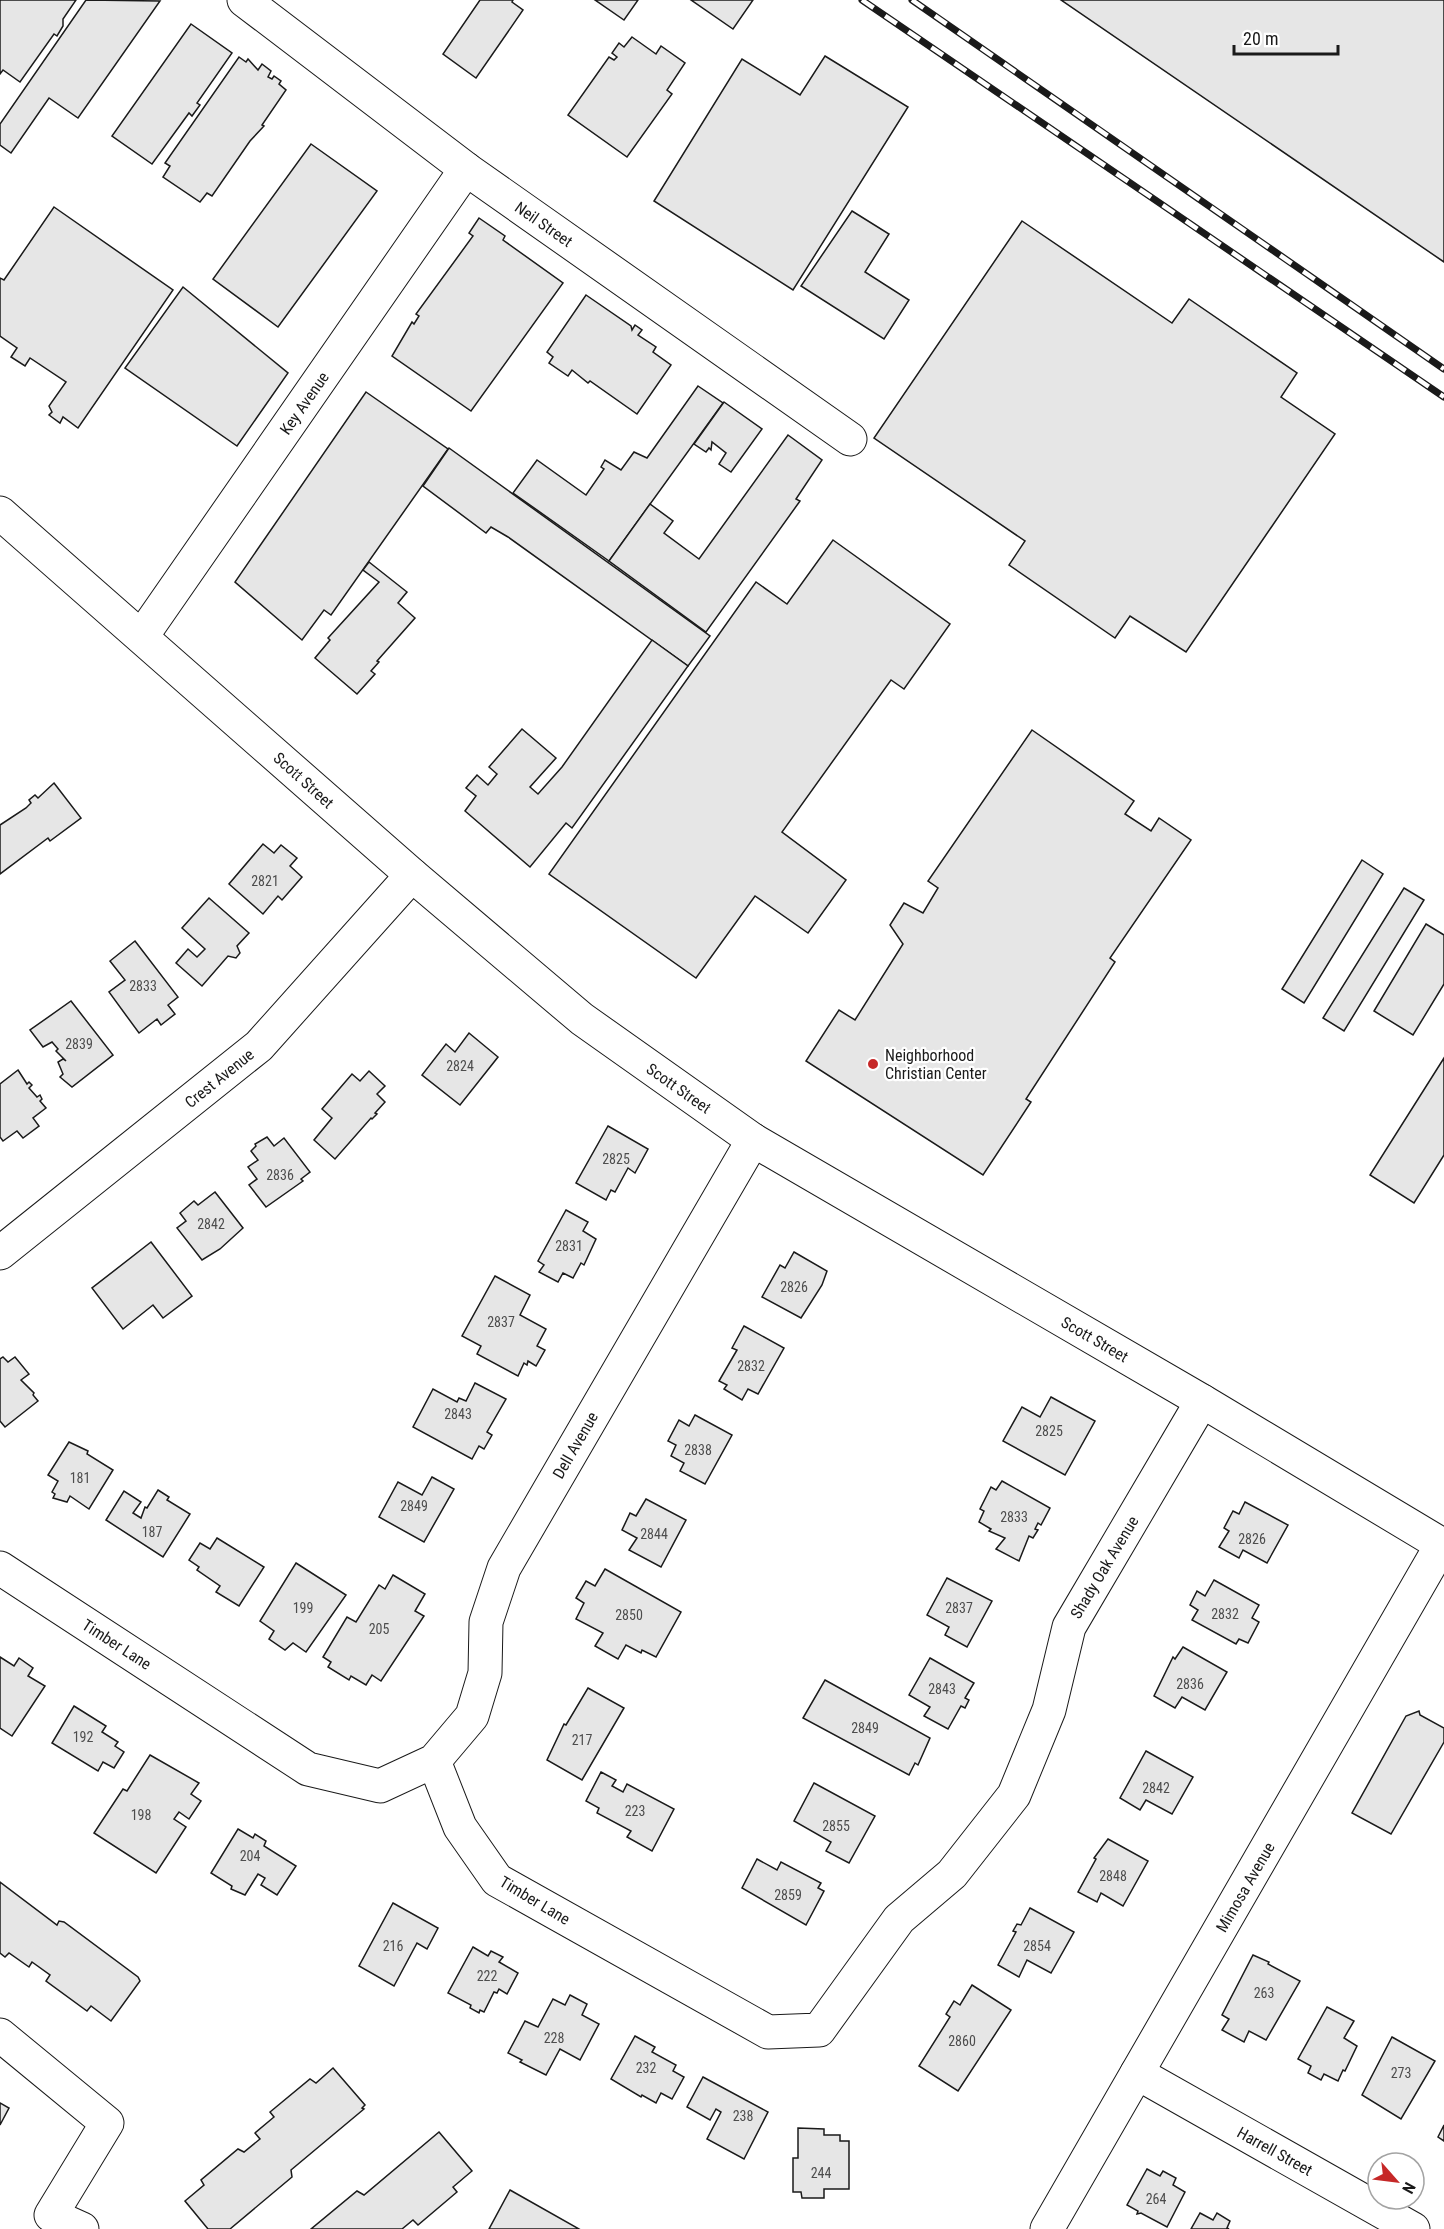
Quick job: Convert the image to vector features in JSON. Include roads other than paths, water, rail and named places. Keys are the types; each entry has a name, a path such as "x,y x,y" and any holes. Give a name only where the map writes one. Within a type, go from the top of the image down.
{"street":[{"name":"Neil Street","path":"244,0 466,169 850,439"},
{"name":"Key Avenue","path":"142,636 466,169"},
{"name":"Scott Street","path":"0,513 412,875 582,1019 753,1140 1202,1401 1443,1545"},
{"name":"Crest Avenue","path":"0,1253 259,1046 412,875"},
{"name":"Dell Avenue","path":"434,1761 472,1716 485,1673 486,1622 504,1568 753,1140"},
{"name":"Shady Oak Avenue","path":"819,2030 899,1919 952,1874 1014,1795 1049,1710 1069,1627 1202,1401"},
{"name":"Mimosa Avenue","path":"1047,2229 1443,1545"},
{"name":"Timber Lane","path":"0,1568 308,1768 380,1786 434,1761 460,1827 497,1880 768,2032 819,2030"},
{"path":"0,2035 107,2123 51,2215 82,2229"},
{"name":"Harrell Street","path":"1137,2073 1413,2229"}],"railway":[{"path":"862,0 1444,397"},
{"path":"912,0 1444,369"}],"place":[{"name":"Neighborhood Christian Center","path":"873,1064"}]}
